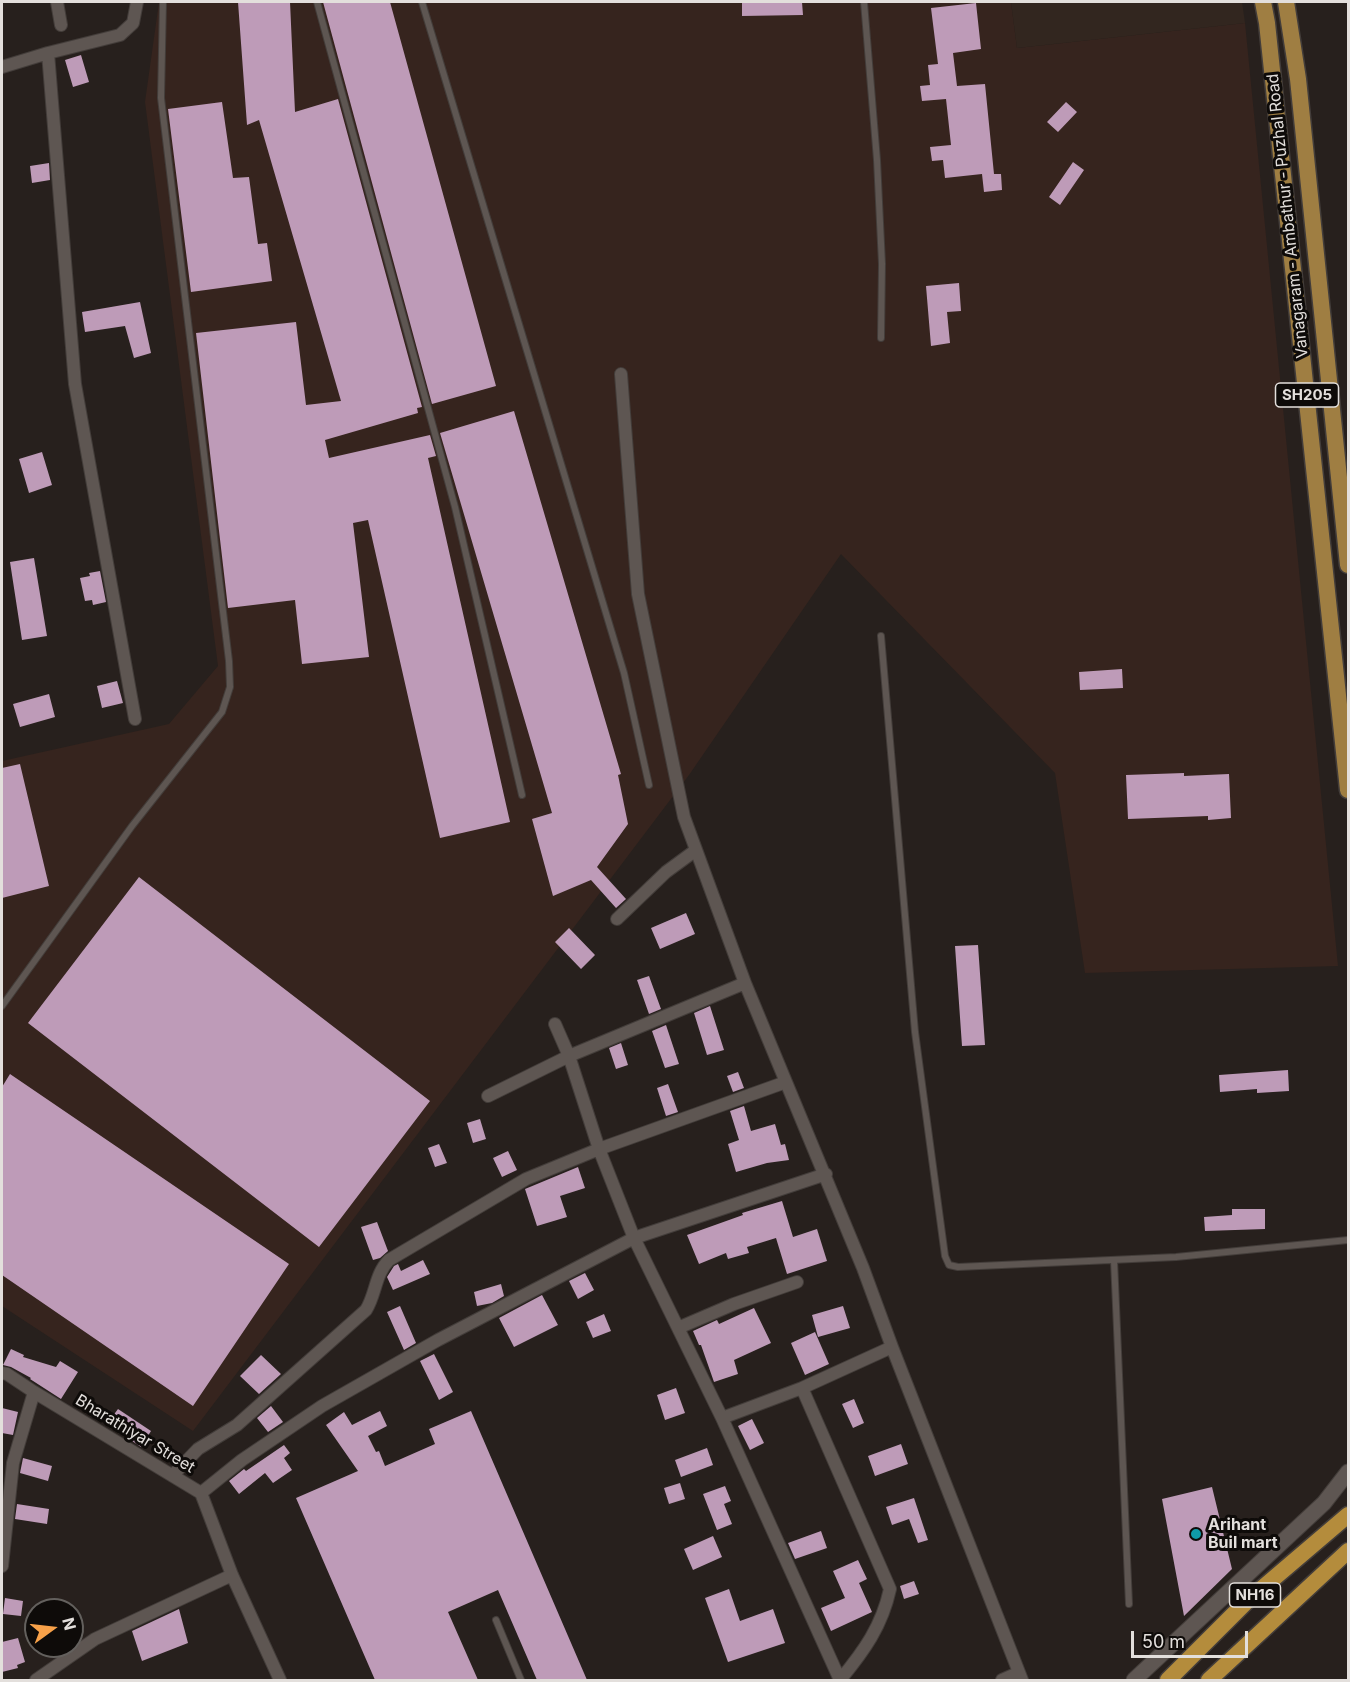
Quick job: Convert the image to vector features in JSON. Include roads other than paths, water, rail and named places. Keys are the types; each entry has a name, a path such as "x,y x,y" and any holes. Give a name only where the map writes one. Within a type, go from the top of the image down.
{"highway":[{"name":"NH16","path":"1168,1680 1246,1602 1348,1515"},
{"name":"NH16","path":"1209,1680 1348,1551"}],"main road":[{"name":"Vanagaram - Ambathur - Puzhal Road","path":"1263,2 1348,790"},
{"path":"1286,2 1298,79 1348,565"}],"street":[{"path":"57,2 61,25"},
{"path":"2,67 120,35 133,23 137,2"},
{"path":"48,53 75,384 135,719"},
{"path":"621,374 638,594 681,806 745,983 826,1174 1020,1677 1002,1680"},
{"path":"616,919 666,872 696,850"},
{"path":"488,1096 569,1056 745,983"},
{"path":"555,1024 569,1056 599,1149 634,1238 722,1418 840,1680 866,1648 886,1607 891,1589 802,1388"},
{"path":"173,1475 198,1449 237,1425 366,1310 375,1293 380,1269 389,1260 526,1179 599,1149 786,1082"},
{"path":"201,1493 242,1460 322,1406 438,1340 634,1238 826,1174"},
{"path":"678,1328 734,1304 797,1282"},
{"path":"722,1418 802,1388 892,1347"},
{"name":"Bharathiyar Street","path":"2,1373 8,1374 201,1493 232,1575 280,1680"},
{"path":"2,1566 13,1463 34,1392"},
{"path":"1134,1680 1324,1503 1348,1472"},
{"path":"36,1680 95,1639 232,1575"}],"lane":[{"path":"2,1006 132,826 222,712 230,687 229,661 161,98 163,2"},
{"path":"317,2 455,507 522,795"},
{"path":"422,2 624,673 649,785"},
{"path":"864,2 877,160 882,264 881,338"},
{"path":"881,636 915,1032 945,1256 949,1265 958,1267 1176,1257 1348,1240"},
{"path":"1114,1260 1128,1604"},
{"path":"496,1620 520,1680"}],"place":[{"name":"Arihant Buil mart","path":"1196,1534"}]}
